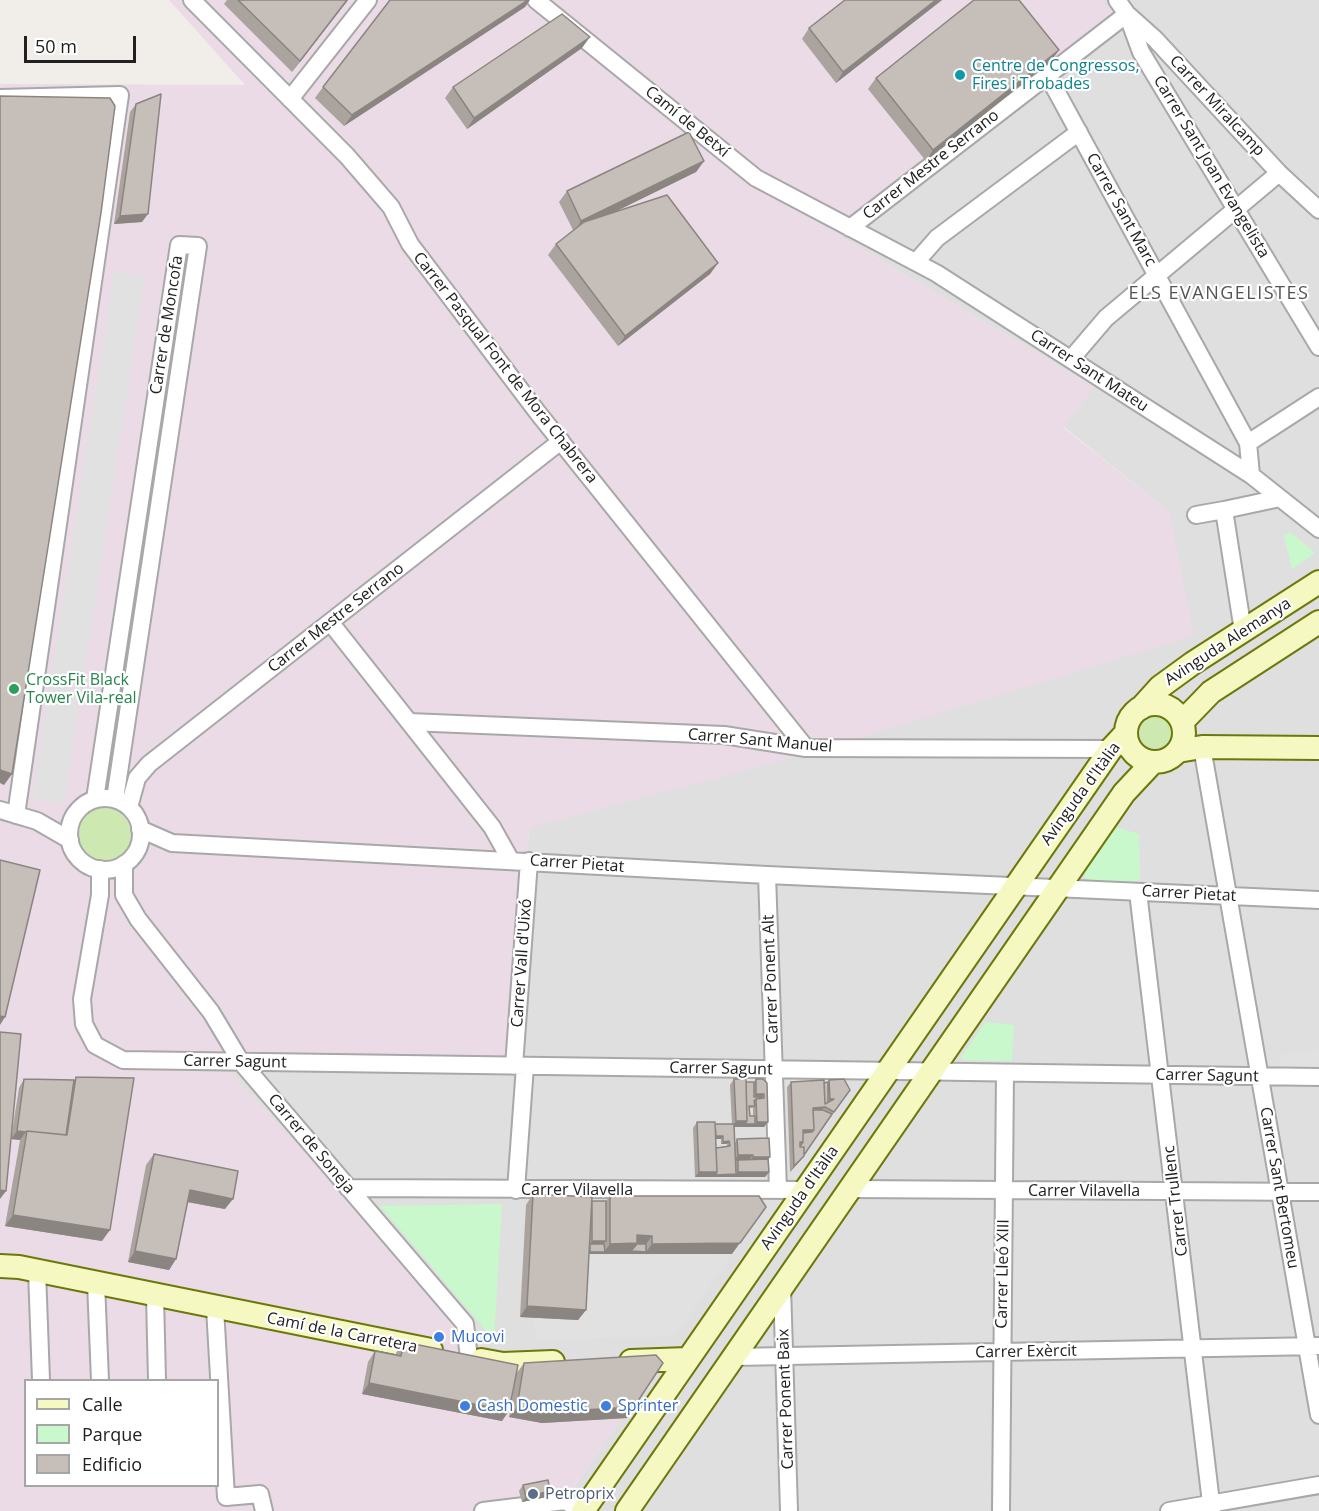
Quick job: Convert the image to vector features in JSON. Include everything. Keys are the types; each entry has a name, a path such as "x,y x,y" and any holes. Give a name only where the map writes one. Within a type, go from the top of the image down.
{"main road":[{"name":"Avinguda Alemanya","path":"1141,708 1160,687 1319,582"},
{"name":"Avinguda Alemanya","path":"1182,722 1211,692 1319,622"},
{"path":"627,1511 1124,793 1153,762 1171,758 1178,751 1184,737 1182,722 1176,714 1160,705 1141,708 1130,718 1119,741 1128,742 1137,755 1153,762"},
{"name":"Avinguda d'Itàlia","path":"583,1511 1119,741"},
{"path":"1178,751 1202,747 1319,748"},
{"name":"Camí de la Carretera","path":"0,1266 37,1270 155,1296 503,1364 573,1362"},
{"path":"607,1361 688,1359"}],"street":[{"name":"Carrer Pasqual Font de Mora Chabrera","path":"192,0 347,156 392,207 410,244 561,441 806,748"},
{"path":"290,99 368,0"},
{"name":"Camí de Betxí","path":"536,0 756,178 850,228"},
{"name":"Carrer Miralcamp","path":"1117,0 1127,14 1155,39 1279,172 1319,210"},
{"name":"Carrer Mestre Serrano","path":"850,228 1127,14"},
{"name":"Carrer Sant Joan Evangelista","path":"1127,14 1141,52 1319,347"},
{"name":"Carrer Sant Marc","path":"1048,75 1248,443 1251,475"},
{"path":"0,98 120,95 8,812 37,821 70,840 80,860 100,869 124,864 137,849 140,829 122,803 95,799 82,806 74,816 70,840"},
{"path":"916,262 937,238 1079,132"},
{"path":"1071,359 1106,318 1279,172"},
{"name":"Carrer Sant Mateu","path":"850,228 916,262 1071,359 1251,475 1319,529"},
{"name":"Carrer de Moncofa","path":"95,799 179,245 198,246 122,803"},
{"path":"1248,443 1319,397"},
{"name":"Carrer Mestre Serrano","path":"122,803 137,778 149,764 561,441"},
{"path":"1196,515 1280,498"},
{"path":"1224,510 1243,631"},
{"path":"330,622 492,827 510,859"},
{"name":"Carrer Sant Manuel","path":"409,722 724,735 806,748 1119,741"},
{"name":"Carrer Sant Bertomeu","path":"1202,747 1280,1192 1313,1346 1319,1416"},
{"path":"37,821 74,816"},
{"name":"Carrer Pietat","path":"140,829 172,843 1017,886"},
{"name":"Carrer Vall d'Uixó","path":"516,1190 529,861"},
{"name":"Carrer de Soneja","path":"124,864 124,895 133,911 211,1012 241,1062 465,1324 469,1358"},
{"name":"Carrer Sagunt","path":"100,869 100,895 82,999 84,1024 95,1045 123,1060 1319,1077"},
{"name":"Carrer Ponent Alt","path":"767,875 778,1190"},
{"path":"1017,886 1058,888"},
{"name":"Carrer Pietat","path":"1058,888 1319,900"},
{"name":"Carrer Trullenc","path":"1138,892 1212,1507"},
{"name":"Carrer Lleó XIII","path":"1001,1511 1005,1073"},
{"name":"Carrer Vilavella","path":"348,1188 806,1190"},
{"name":"Carrer Vilavella","path":"850,1189 1319,1192"},
{"path":"37,1270 41,1379"},
{"path":"96,1283 99,1379"},
{"name":"Carrer Ponent Baix","path":"782,1286 789,1511"},
{"path":"155,1296 157,1379"},
{"path":"215,1308 226,1497 260,1494 264,1511"},
{"name":"Carrer Exèrcit","path":"734,1357 784,1358 1313,1346"},
{"path":"1168,1511 1212,1507 1319,1485"},
{"path":"483,1511 566,1502 583,1511"}],"shaded area":[{"path":"169,0 1099,0 1114,13 833,232 1094,387 1063,427 1170,513 1194,636 799,756 529,828 514,1058 221,1062 506,1369 654,1370 558,1511 0,1511 0,84 245,85"},
{"path":"1099,0 1319,0 1319,1511 558,1511 654,1370 506,1369 220,1062 514,1058 529,828 1170,513 1063,426 1094,387 833,232 1114,14"},
{"path":"114,271 145,276 64,804 32,799"},
{"path":"1319,1049 1319,1073 1274,1073 1283,1054"},
{"path":"582,1254 732,1254 680,1330 668,1337 539,1339 531,1318 578,1320"}],"green space":[{"path":"1290,532 1315,553 1292,569 1284,536"},
{"path":"1155,715 1167,720 1172,732 1167,744 1155,749 1143,744 1138,732 1143,720"},
{"path":"103,807 114,809 123,815 129,824 131,835 129,846 123,855 114,861 103,863 92,861 83,855 77,846 75,835 77,824 83,815 92,809"},
{"path":"1115,827 1139,834 1140,881 1093,881 1085,878 1085,869"},
{"path":"985,1022 1014,1025 1012,1061 963,1060 961,1057"},
{"path":"502,1204 494,1340 380,1206"}],"building":[{"path":"238,0 347,0 300,61"},
{"path":"390,0 528,0 352,115 323,87"},
{"path":"845,0 936,0 843,72 809,28"},
{"name":"Centre de Congressos, Fires i Trobades","path":"974,0 1019,0 1059,50 933,150 876,78"},
{"path":"562,14 590,37 474,118 453,87"},
{"path":"161,94 148,214 120,216 136,104"},
{"path":"0,96 110,98 115,106 101,213 12,774 0,770"},
{"path":"689,132 704,161 581,221 567,191"},
{"path":"667,195 718,263 625,336 556,244 584,222"},
{"path":"0,860 40,870 5,1017 0,1016"},
{"path":"0,1032 21,1034 6,1191 0,1190"},
{"path":"76,1077 134,1078 110,1230 13,1215 27,1131 67,1135"},
{"path":"24,1079 74,1080 66,1135 17,1131"},
{"path":"734,1079 746,1079 747,1121 736,1121"},
{"path":"756,1079 763,1079 767,1083 768,1122 757,1122 756,1099 764,1098 764,1094 756,1094"},
{"path":"844,1079 850,1090 834,1112 825,1107 813,1108 814,1130 803,1130 803,1142 800,1142 800,1147 804,1147 804,1156 794,1166 791,1082 824,1080 825,1104 834,1099 830,1099 829,1080"},
{"path":"746,1082 754,1082 754,1097 762,1097 754,1101 755,1106 749,1106 750,1116 755,1116 755,1124 745,1124 747,1121"},
{"path":"828,1082 828,1102 825,1104 824,1083"},
{"path":"813,1110 823,1110 832,1114 804,1155 804,1147 800,1145 803,1142 803,1133 814,1130"},
{"path":"697,1122 715,1122 717,1172 699,1172"},
{"path":"715,1124 734,1124 736,1174 715,1175 717,1172 716,1148 730,1146 729,1141 723,1142 723,1136 716,1136"},
{"path":"769,1138 770,1157 738,1155 737,1139"},
{"path":"154,1154 238,1171 233,1199 190,1190 176,1259 135,1251"},
{"path":"768,1159 769,1172 738,1172 738,1160"},
{"path":"533,1194 592,1197 586,1310 527,1306"},
{"path":"610,1196 759,1196 766,1207 740,1243 652,1244 652,1236 637,1235 637,1243 610,1244"},
{"path":"592,1201 606,1201 606,1241 592,1241"},
{"path":"590,1244 604,1244 605,1252 590,1252"},
{"path":"637,1244 646,1244 646,1252 631,1251"},
{"path":"404,1342 518,1365 509,1411 369,1383 375,1351 401,1356"},
{"path":"656,1355 663,1363 634,1407 549,1412 517,1407 524,1363"},
{"path":"548,1480 550,1491 526,1497 523,1485"}],"place":[{"name":"Centre de Congressos, Fires i Trobades","path":"960,75"},
{"name":"CrossFit Black Tower Vila-real","path":"14,689"},
{"name":"Mucovi","path":"439,1337"},
{"name":"Cash Domestic","path":"465,1406"},
{"name":"Sprinter","path":"606,1406"},
{"name":"Petroprix","path":"533,1494"}],"district":[{"name":"ELS EVANGELISTES","path":"1219,294"}]}
